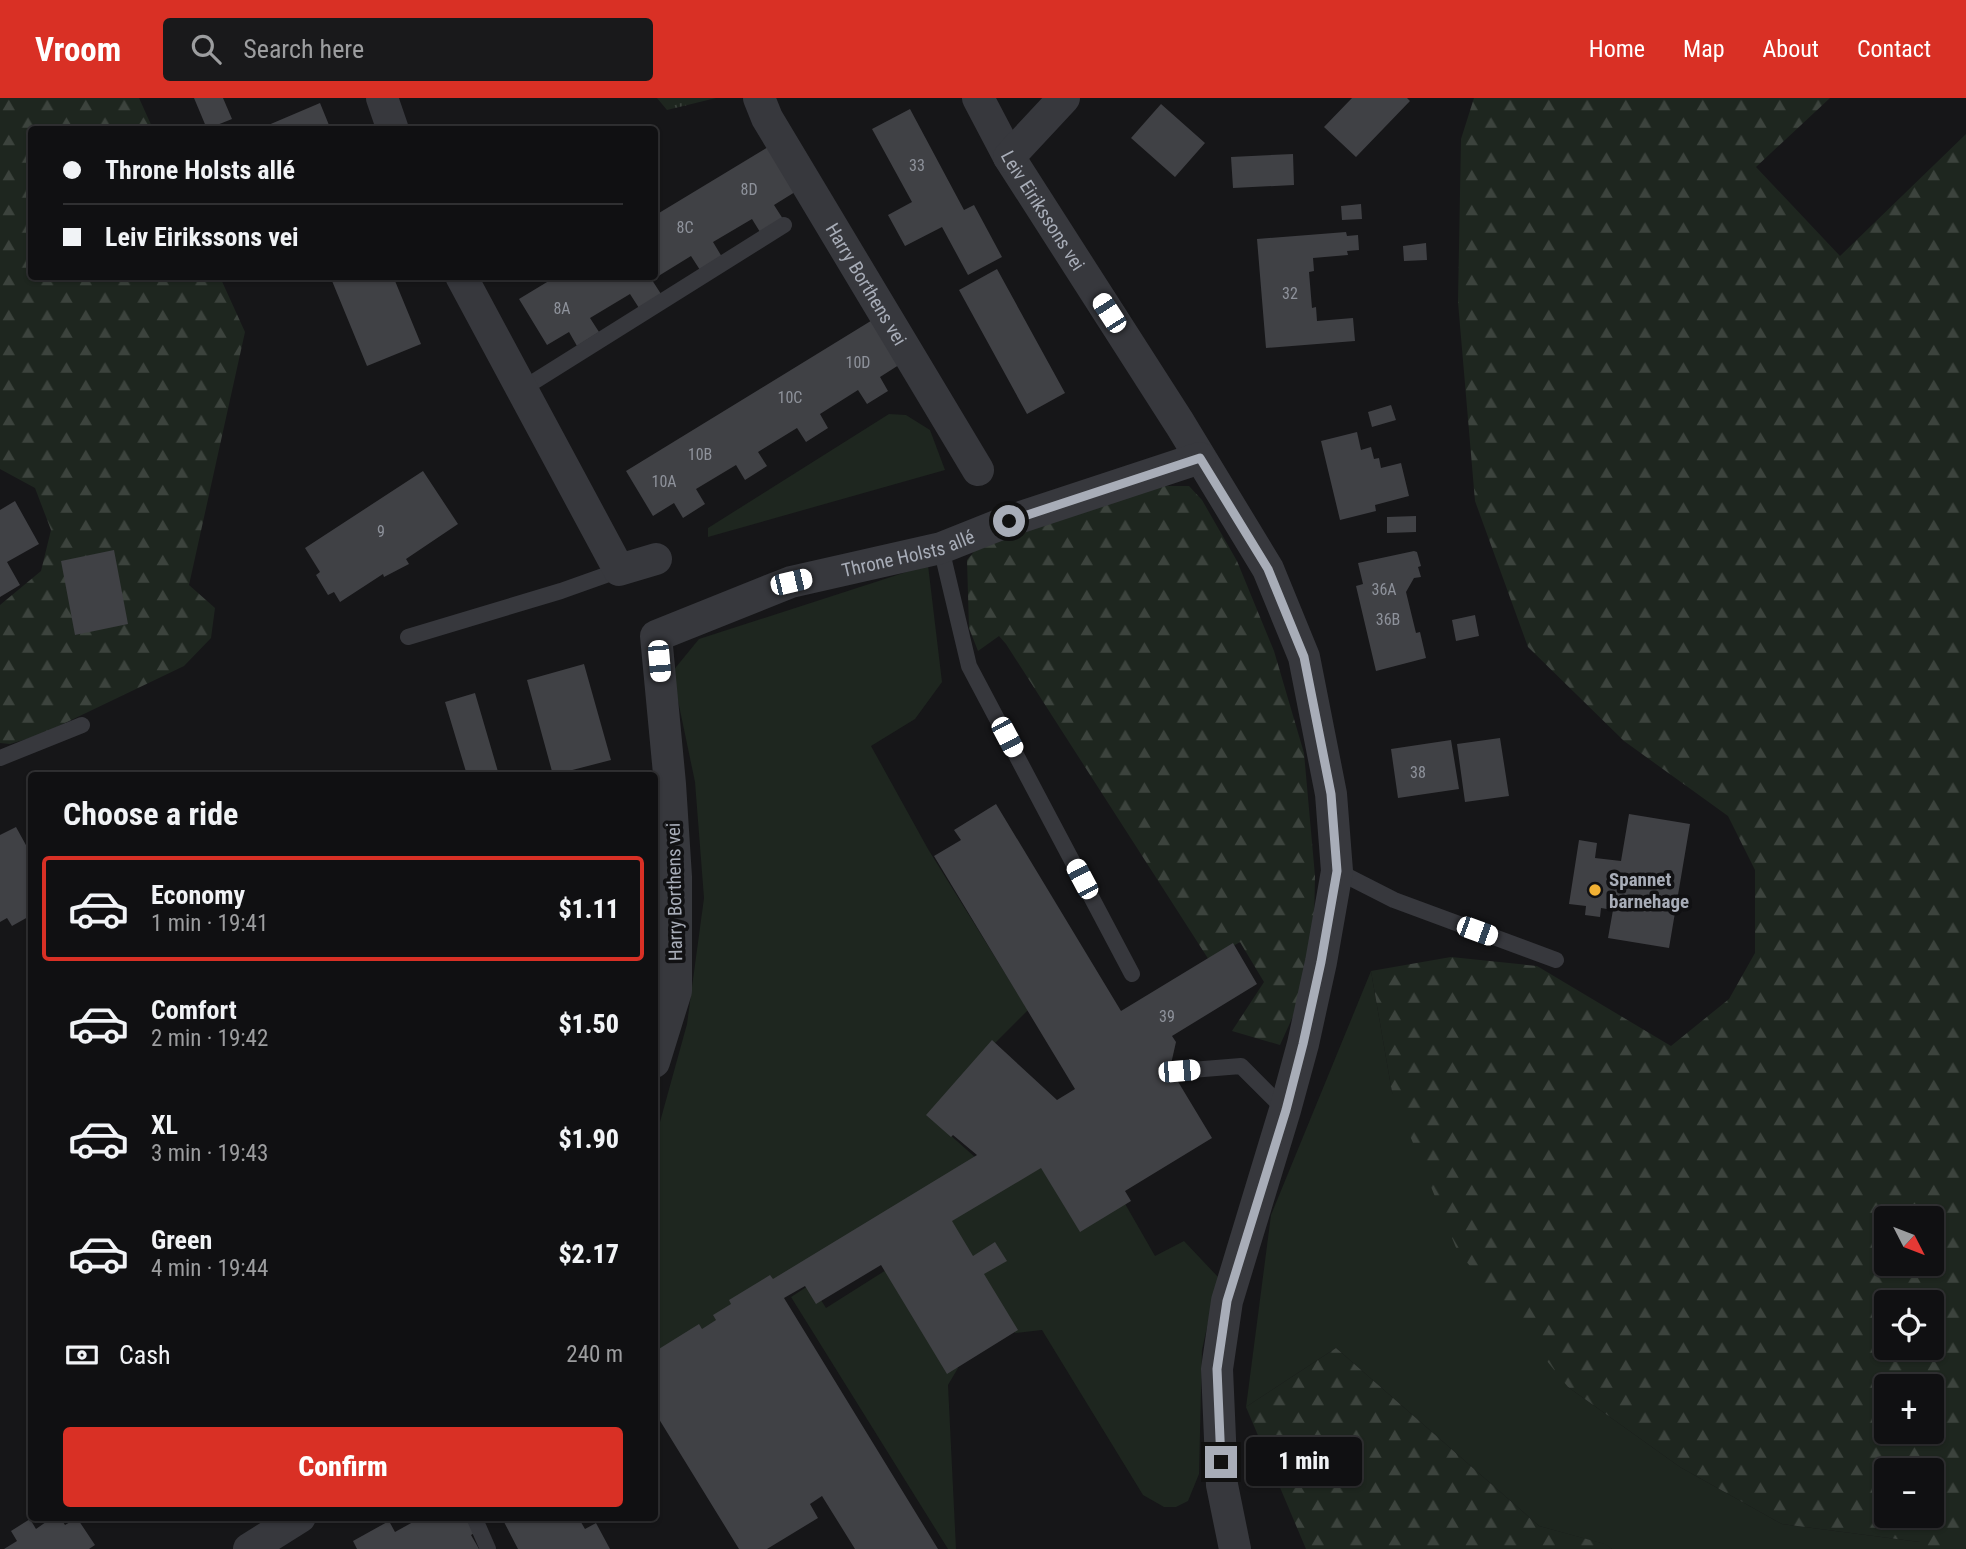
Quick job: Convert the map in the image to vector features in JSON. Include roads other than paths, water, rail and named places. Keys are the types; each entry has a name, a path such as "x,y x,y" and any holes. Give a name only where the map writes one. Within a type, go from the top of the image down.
{"street":[{"path":"382,98 392,126"},
{"name":"Harry Borthens vei","path":"759,98 767,118 978,470"},
{"name":"Leiv Eirikssons vei","path":"978,98 1009,157 1268,569 1304,657 1331,794 1337,871 1318,974 1286,1110 1227,1301 1217,1369 1222,1485 1235,1549"},
{"path":"1009,157 1064,98"},
{"path":"463,280 619,570 656,559"},
{"name":"Throne Holsts allé","path":"656,636 791,582 941,548 1009,521 1200,458"},
{"name":"Harry Borthens vei","path":"656,636 662,785 676,877 676,991 658,1049"},
{"path":"248,1549 294,1521"}],"lane":[{"path":"535,381 785,225"},
{"path":"941,548 969,666 1132,974"},
{"path":"408,637 621,570"},
{"path":"0,758 82,725"},
{"path":"1337,871 1394,900 1556,960"},
{"path":"1179,1071 1241,1066 1286,1110"},
{"path":"476,1521 488,1549"}],"place":[{"name":"Spannet barnehage","path":"1595,890"}]}
